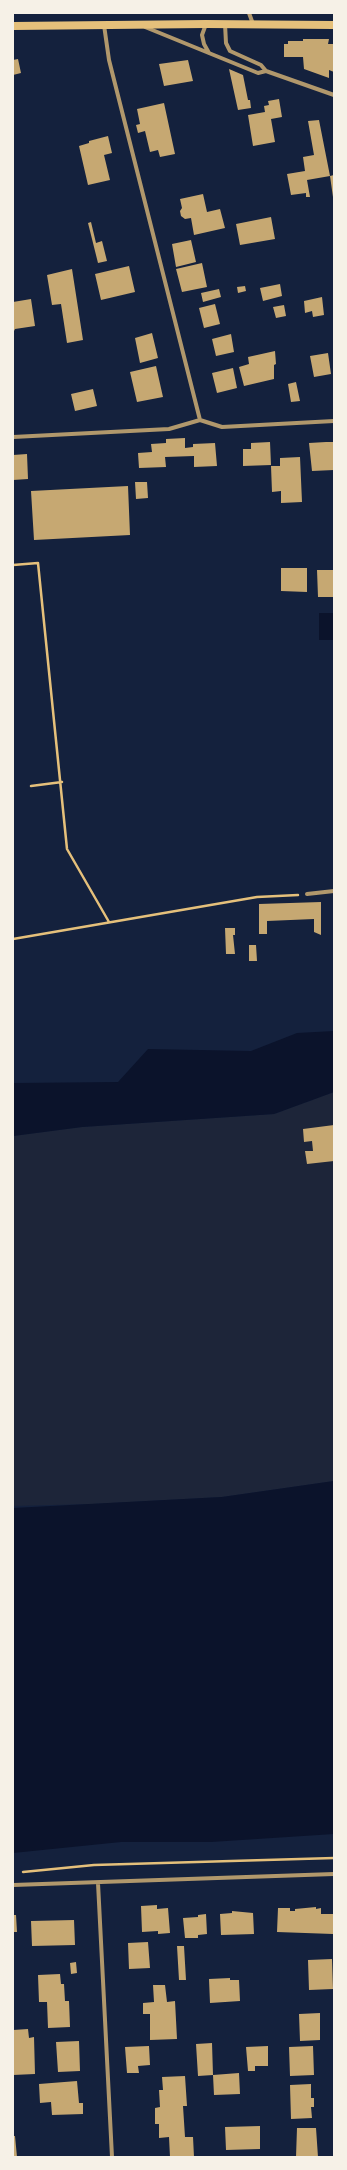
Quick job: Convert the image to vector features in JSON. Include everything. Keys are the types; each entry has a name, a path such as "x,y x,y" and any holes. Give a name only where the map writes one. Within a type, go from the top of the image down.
{"main road":[{"path":"13,26 206,24 334,25"}],"street":[{"path":"249,13 253,25"},
{"path":"206,24 202,35 204,44 209,53"},
{"path":"226,24 226,43 230,51 261,66 266,71 334,95"},
{"path":"139,25 258,73 266,71"},
{"path":"104,26 109,60 200,420"},
{"path":"13,437 169,429 200,420 222,427 334,421"},
{"path":"306,894 334,891"},
{"path":"13,1885 334,1874"},
{"path":"98,1883 112,2157"}],"path":[{"path":"13,565 38,563 62,782 67,849 109,922"},
{"path":"31,786 62,782"},
{"path":"13,939 257,897 306,894"},
{"path":"20,1872 120,1864 334,1858"},
{"path":"120,1864 120,1869"}],"shaded area":[{"path":"319,613 333,613 333,640 319,640"},
{"path":"334,1031 334,1092 274,1114 82,1127 13,1136 13,1083 118,1082 148,1049 251,1051 297,1033"},
{"path":"334,1092 334,1481 222,1497 93,1504 13,1506 13,1136 82,1127 274,1114"},
{"path":"334,1481 334,1834 211,1842 121,1842 13,1853 13,1508 222,1497"}],"building":[{"path":"303,39 329,39 328,44 334,44 334,72 329,70 329,78 304,69 303,57 284,57 284,44 288,44 288,41 303,41"},
{"path":"18,59 21,73 13,75 13,60"},
{"path":"188,60 193,81 164,86 159,64"},
{"path":"229,69 243,75 251,108 238,110"},
{"path":"279,99 282,117 271,119 275,142 253,146 248,115 265,112 264,106 269,105 268,101"},
{"path":"164,103 175,154 160,157 158,150 150,152 145,131 138,133 136,125 140,124 137,109"},
{"path":"319,120 330,176 307,180 310,197 306,197 306,193 291,195 287,174 305,171 303,157 314,155 308,121"},
{"path":"108,136 112,153 104,155 110,180 88,185 79,146 89,143 89,141"},
{"path":"334,175 334,197 333,197 330,176"},
{"path":"203,194 207,212 220,209 225,228 194,235 191,218 185,219 181,216 180,211 182,208 180,199"},
{"path":"271,217 275,239 240,245 236,224"},
{"path":"91,222 96,243 102,241 107,261 98,263 88,223"},
{"path":"191,240 196,262 176,267 172,244"},
{"path":"202,263 207,287 182,292 176,269"},
{"path":"129,266 135,292 101,300 95,274"},
{"path":"72,269 83,340 67,343 61,304 52,305 47,275"},
{"path":"280,284 282,296 263,301 260,288"},
{"path":"245,286 246,291 238,293 237,287"},
{"path":"219,289 221,297 203,302 201,293"},
{"path":"322,297 324,315 313,317 312,311 305,313 304,301"},
{"path":"31,299 35,326 15,329 13,333 13,302"},
{"path":"215,304 220,324 204,328 199,308"},
{"path":"284,305 286,316 276,318 273,307"},
{"path":"152,333 158,358 140,363 135,338"},
{"path":"231,334 234,352 216,356 212,339"},
{"path":"275,351 276,364 274,365 274,379 244,386 239,367 249,364 248,357"},
{"path":"328,353 331,374 314,377 310,356"},
{"path":"156,366 163,397 137,402 130,372"},
{"path":"233,368 237,388 217,393 212,373"},
{"path":"296,382 300,401 291,402 288,384"},
{"path":"93,389 97,406 75,411 71,394"},
{"path":"185,438 185,448 193,447 193,444 215,443 217,466 194,467 194,456 165,457 166,467 139,468 138,453 152,452 151,444 166,443 166,439"},
{"path":"270,442 271,465 243,466 243,449 251,449 251,443"},
{"path":"334,442 334,470 312,471 309,443"},
{"path":"27,454 28,479 13,480 13,455"},
{"path":"300,457 302,502 281,503 281,491 272,492 271,466 280,466 280,458"},
{"path":"135,482 147,482 148,498 136,499"},
{"path":"128,486 130,535 34,540 31,491"},
{"path":"281,568 307,568 307,592 281,591"},
{"path":"317,570 334,570 334,597 318,597"},
{"path":"321,902 321,935 314,932 314,919 267,921 267,934 259,934 259,904"},
{"path":"225,928 235,928 235,935 233,935 235,954 226,954"},
{"path":"249,945 256,945 257,961 249,961"},
{"path":"334,1125 334,1161 307,1164 305,1151 313,1151 312,1141 304,1142 303,1129"},
{"path":"157,1905 157,1909 168,1908 170,1933 158,1934 158,1931 142,1932 141,1906"},
{"path":"316,1907 316,1909 321,1908 321,1914 333,1914 333,1934 277,1932 278,1908 290,1908 290,1911 295,1911 295,1909"},
{"path":"232,1911 253,1913 254,1934 221,1935 220,1914 232,1913"},
{"path":"206,1914 207,1934 198,1935 198,1938 185,1938 183,1918 198,1917 198,1915"},
{"path":"13,1915 16,1915 17,1932 13,1932"},
{"path":"74,1920 75,1945 32,1946 31,1921"},
{"path":"148,1942 150,1968 129,1969 128,1943"},
{"path":"177,1946 184,1946 186,1980 179,1980"},
{"path":"332,1959 333,1989 309,1990 308,1960"},
{"path":"76,1962 77,1973 71,1974 70,1963"},
{"path":"60,1974 61,1984 64,1984 65,2001 69,2001 70,2027 48,2028 47,2002 39,2002 38,1975"},
{"path":"230,1978 230,1980 239,1980 240,2001 210,2003 209,1979"},
{"path":"153,1985 165,1985 167,2002 175,2001 177,2039 150,2040 150,2014 143,2014 143,2003 154,2002"},
{"path":"320,2013 320,2040 300,2041 299,2014"},
{"path":"28,2029 29,2038 34,2037 35,2074 13,2075 13,2030"},
{"path":"79,2041 80,2071 58,2072 56,2042"},
{"path":"212,2043 213,2075 198,2076 196,2044"},
{"path":"149,2046 150,2065 138,2066 139,2073 127,2073 125,2047"},
{"path":"268,2046 268,2066 255,2066 255,2071 248,2071 246,2047"},
{"path":"313,2046 314,2075 290,2076 289,2047"},
{"path":"239,2073 240,2094 214,2095 213,2075"},
{"path":"185,2076 187,2106 183,2106 185,2137 193,2137 194,2157 170,2157 169,2137 159,2138 159,2124 155,2124 155,2108 160,2107 159,2090 163,2090 162,2077"},
{"path":"77,2081 79,2103 83,2103 83,2114 52,2115 51,2102 40,2103 39,2084"},
{"path":"311,2084 311,2098 314,2098 314,2107 311,2107 312,2118 291,2119 290,2085"},
{"path":"260,2126 260,2149 226,2150 225,2127"},
{"path":"297,2128 316,2128 318,2157 296,2157"},
{"path":"13,2136 15,2136 17,2157 13,2157"}]}
